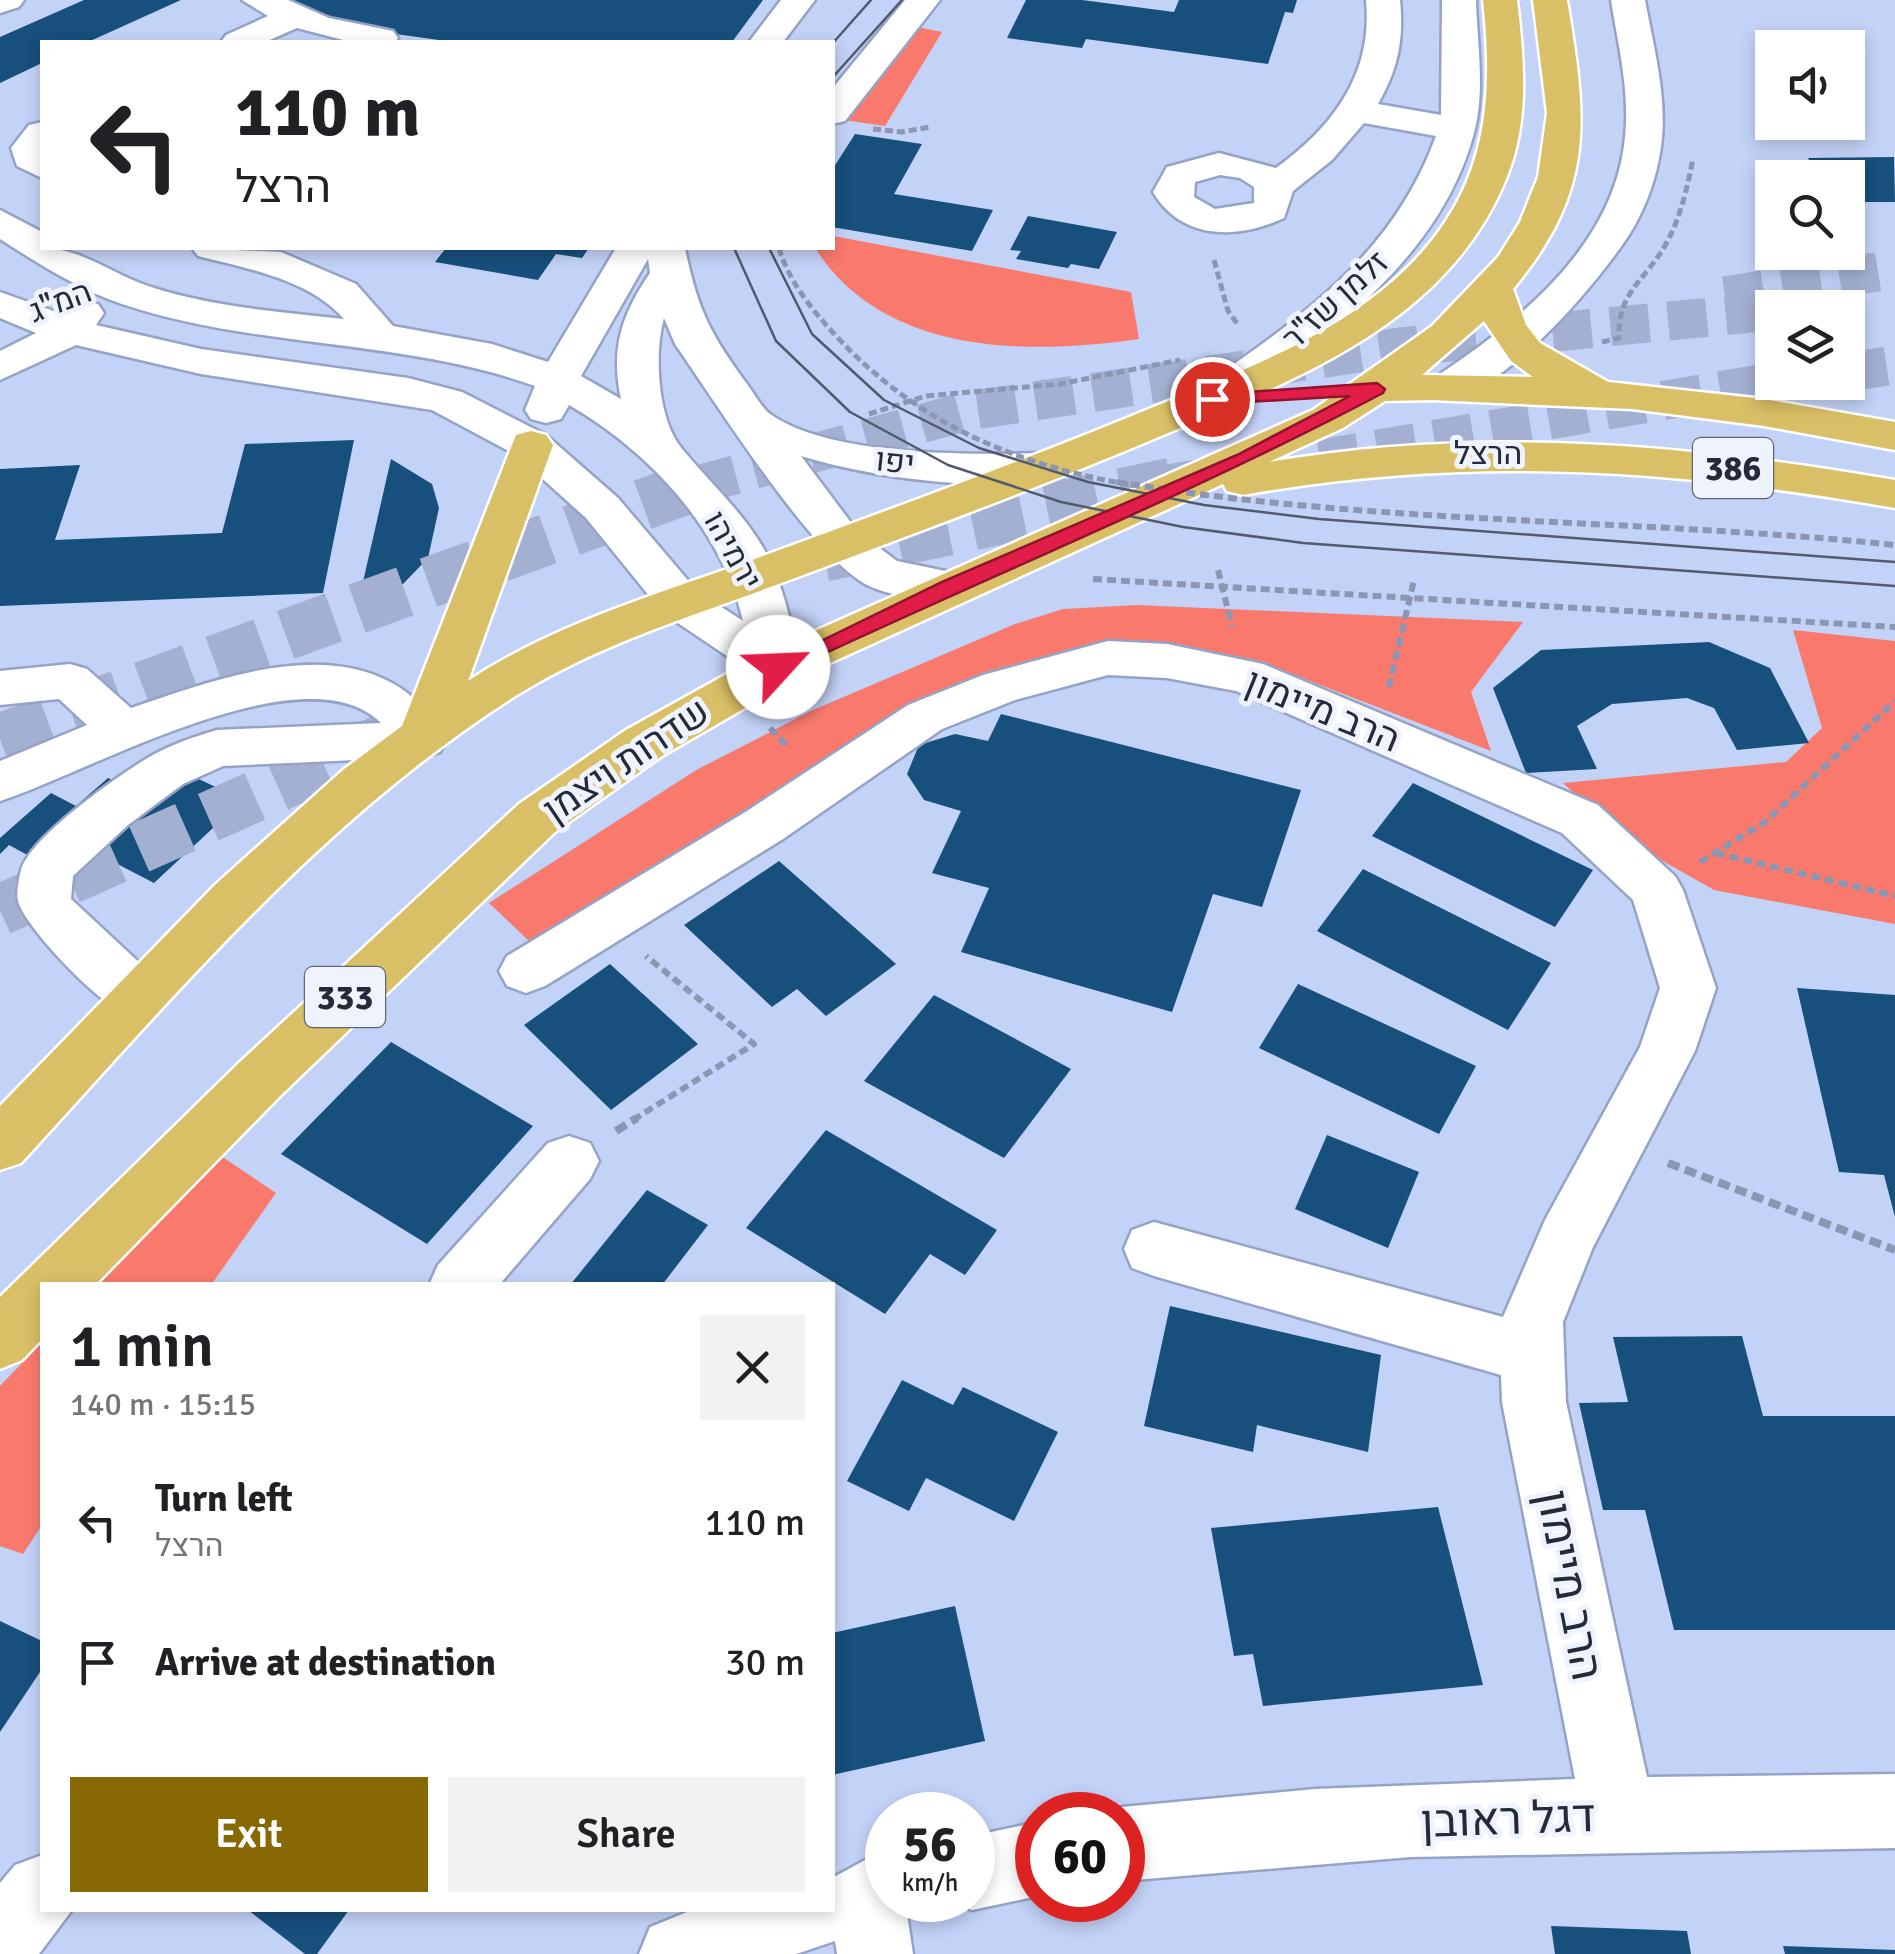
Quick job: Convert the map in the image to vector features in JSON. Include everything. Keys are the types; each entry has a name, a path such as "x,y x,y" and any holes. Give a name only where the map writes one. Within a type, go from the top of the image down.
{"main road":[{"name":"זלמן שז\"ר","path":"1212,399 1321,346 1390,305 1451,242 1494,162 1506,120 1509,74 1500,0"},
{"path":"1377,389 1463,320 1530,238 1558,168 1565,97 1550,0"},
{"path":"1493,288 1510,340 1541,367 1642,397"},
{"name":"הרצל","path":"1212,399 1446,388 1642,397 1895,436"},
{"path":"1244,459 1375,421 1446,388"},
{"name":"שדרות ויצמן","path":"57,1282 260,1079 537,818 644,743 778,667 949,586 1244,459 1377,389"},
{"path":"0,1145 24,1099 138,996 293,846 422,739 532,665 618,625 1047,467 1212,399"},
{"path":"422,739 531,444"},
{"name":"הרצל","path":"1086,526 1176,497 1255,478 1353,462 1447,453 1568,454 1687,462 1895,494"},
{"path":"0,1340 40,1299"}],"street":[{"path":"0,3 7,0"},
{"path":"259,0 294,17 380,38"},
{"path":"768,40 798,0"},
{"path":"835,109 923,0"},
{"path":"1262,178 1275,203 1259,216 1212,220 1176,201 1174,183 1180,175 1204,165 1262,178 1349,120 1383,37 1383,0"},
{"name":"זלמן שז\"ר","path":"1212,399 1301,337 1388,256 1418,213 1457,129 1458,0"},
{"path":"1446,388 1510,340 1565,290 1602,244 1631,195 1642,152 1644,107 1628,0"},
{"path":"242,40 294,17"},
{"path":"1349,120 1457,129"},
{"path":"40,135 29,148 30,158 40,166"},
{"name":"ירמיהו","path":"0,222 40,246"},
{"name":"ירמיהו","path":"47,250 105,284 183,308 494,355 559,378 612,408 659,449 713,510 755,576 778,667"},
{"path":"221,250 267,260 342,292 379,335"},
{"path":"531,444 559,378 634,250"},
{"path":"668,261 681,316 696,344 842,544 884,574 949,586"},
{"path":"659,449 642,404 634,352 650,299 668,261"},
{"name":"המ\"ג","path":"8,315 105,284"},
{"name":"המ\"ג","path":"0,367 70,332 105,284"},
{"name":"ירמיהו","path":"8,315 208,363 408,391 476,414 531,444 602,508 680,602 778,667"},
{"name":"יפו","path":"750,422 789,441 861,458 963,466 1047,467"},
{"name":"הרב מיימון","path":"526,971 765,825 925,718 1058,668 1108,658 1167,661 1246,676 1580,819 1656,890 1688,988 1667,1052 1552,1272 1532,1322 1534,1402 1618,1814"},
{"path":"0,688 70,680 124,730"},
{"path":"0,782 124,730 252,691 323,682 360,685 386,698 422,739"},
{"path":"138,996 54,918 44,899 48,868 110,811 165,770 216,748 422,739"},
{"path":"463,1282 569,1161"},
{"path":"1154,1249 1531,1354"},
{"name":"דגל ראובן","path":"1145,1841 1219,1832 1618,1814 1895,1810"},
{"path":"0,1942 40,1894"},
{"path":"677,1954 725,1935 856,1912"}],"path":[{"path":"1212,220 1215,273 1228,311 1246,335"},
{"path":"781,250 794,282 830,333 873,378 905,400 992,445 1124,485 1254,502 1895,545"},
{"path":"1086,579 1895,627"},
{"path":"1378,732 1414,580"},
{"path":"1656,890 1765,822 1895,700"},
{"path":"1715,853 1895,896"},
{"path":"569,1161 754,1044 605,923"},
{"path":"1618,1142 1771,1206 1895,1250"}],"shaded area":[{"path":"907,25 942,32 885,126 836,119"},
{"path":"835,236 1131,292 1139,339 1051,347 961,340 919,328 879,310 844,284 817,250 835,250"},
{"path":"1137,605 1523,622 1471,692 1491,751 1271,666 1187,651 982,686 734,817 529,941 489,903 698,769 813,710 1015,624 1063,609"},
{"path":"1793,630 1895,641 1895,924 1714,890 1624,839 1563,783 1786,762 1822,728"},
{"path":"221,1156 276,1193 213,1282 100,1282"},
{"path":"40,1344 40,1528 23,1554 0,1546 0,1386"}],"building":[{"path":"84,0 181,0 92,40 40,40 40,64 0,83 0,37"},
{"path":"272,0 763,0 733,40 439,40 360,29"},
{"path":"1026,0 1082,0 1174,12 1179,0 1297,0 1293,13 1285,12 1268,64 1086,39 1082,48 1007,38"},
{"path":"855,134 922,144 894,194 993,210 972,251 835,228 835,165"},
{"path":"1894,157 1895,202 1865,202 1865,160 1808,158"},
{"path":"1028,216 1117,232 1099,269 1016,259 1021,251 1010,250"},
{"path":"444,250 588,250 582,258 556,254 538,280 435,262"},
{"path":"354,440 323,593 0,606 0,469 80,465 55,540 222,533 245,444"},
{"path":"391,459 432,484 439,508 428,558 403,584 360,595"},
{"path":"1709,642 1770,668 1809,743 1737,750 1714,708 1687,698 1612,704 1577,726 1597,769 1526,773 1493,688 1541,650"},
{"path":"1001,714 1301,790 1262,907 1213,894 1172,1012 961,952 989,888 932,873 961,811 924,800 907,774 919,745 955,734 988,741"},
{"path":"184,772 243,800 154,883 100,855 63,888 22,867 33,858 9,845 0,854 0,838 51,793 76,806 108,778 153,800"},
{"path":"1413,783 1593,870 1555,927 1372,836"},
{"path":"779,861 896,964 826,1016 797,989 772,1007 684,925"},
{"path":"1363,869 1551,963 1508,1030 1317,931"},
{"path":"610,964 698,1044 611,1110 524,1025"},
{"path":"1298,984 1476,1066 1439,1134 1259,1048"},
{"path":"1797,988 1895,995 1895,1217 1884,1175 1839,1172"},
{"path":"934,995 1071,1069 1004,1158 864,1081"},
{"path":"391,1042 533,1126 427,1244 281,1154"},
{"path":"826,1130 997,1230 965,1275 930,1254 885,1314 746,1228"},
{"path":"1327,1135 1419,1172 1388,1248 1295,1209"},
{"path":"647,1190 708,1225 664,1282 572,1282"},
{"path":"1170,1306 1381,1355 1368,1452 1257,1425 1253,1452 1144,1426"},
{"path":"1742,1336 1763,1416 1895,1416 1895,1630 1674,1630 1645,1510 1603,1510 1579,1403 1628,1402 1613,1337"},
{"path":"902,1380 953,1405 963,1387 1058,1432 1014,1521 926,1478 909,1511 847,1481"},
{"path":"1438,1507 1483,1685 1263,1706 1253,1654 1234,1656 1211,1528"},
{"path":"955,1606 985,1741 835,1774 835,1632"},
{"path":"0,1621 40,1640 40,1672 0,1732"},
{"path":"251,1912 348,1912 317,1954 305,1954"},
{"path":"1551,1926 1687,1931 1691,1954 1555,1954"},
{"path":"1783,1946 1895,1950 1895,1954 1785,1954"}],"tunnel":[{"path":"1725,296 1895,269"},
{"path":"698,485 967,411 1400,347 1755,313"},
{"path":"1865,369 1895,365"},
{"path":"1320,459 1755,385"},
{"path":"1165,484 1210,477"},
{"path":"0,739 705,482"},
{"path":"1165,484 1177,482"},
{"path":"824,556 1165,484"},
{"path":"0,910 404,730"}],"tram line":[{"path":"835,41 871,0"},
{"path":"835,75 902,0"},
{"path":"735,250 776,341 850,412 948,465 1061,502 1183,527 1303,543 1895,586"},
{"path":"770,250 812,334 884,400 979,448 1088,482 1204,505 1319,519 1895,562"}],"route":[{"path":"778,667 949,586 1244,459 1377,389 1212,399"}]}
